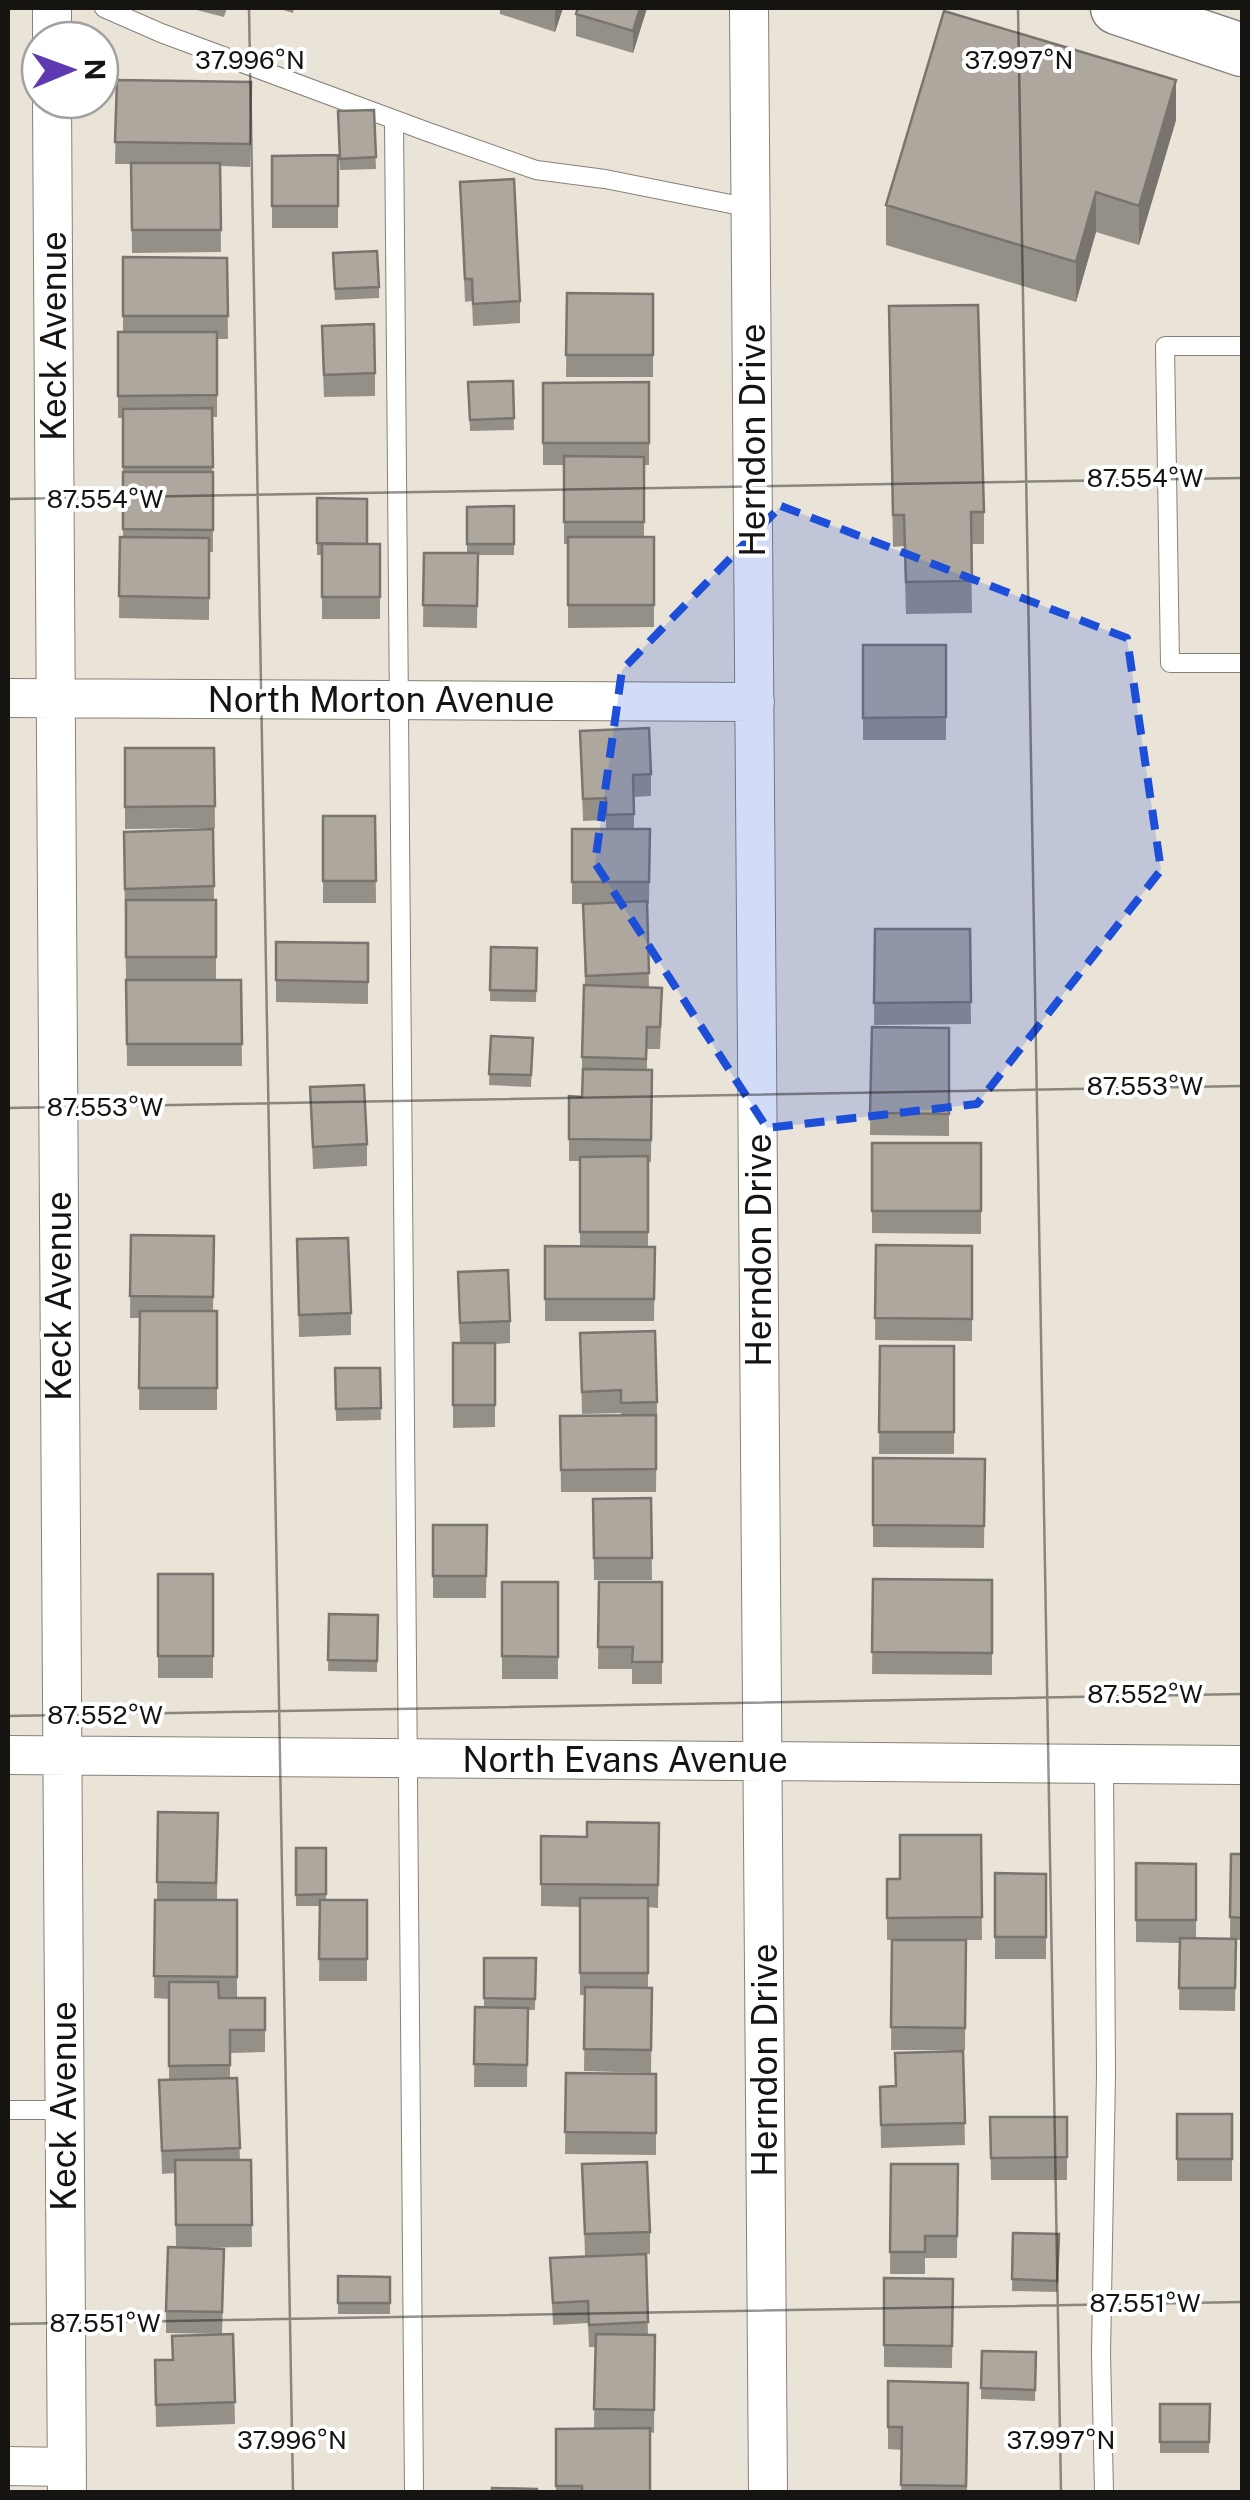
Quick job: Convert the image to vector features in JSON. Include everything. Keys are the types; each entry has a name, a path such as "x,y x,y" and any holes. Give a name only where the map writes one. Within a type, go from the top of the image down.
{"main road":[{"path":"1118,8 1242,50"}],"street":[{"name":"Herndon Drive","path":"750,8 768,2492"},
{"name":"Keck Avenue","path":"52,120 66,2480"},
{"name":"North Morton Avenue","path":"8,698 755,702"},
{"name":"North Evans Avenue","path":"8,1754 1242,1765"},
{"path":"8,2466 66,2480"}],"lane":[{"path":"104,8 161,33 536,170 605,179 751,208"},
{"path":"394,120 402,700 406,1758 414,2492"},
{"path":"1242,346 1166,346 1170,663 1242,663"},
{"path":"1104,1764 1104,2492"},
{"path":"8,2110 64,2110"}],"highlighted area":[{"path":"781,506 1127,638 1161,870 977,1104 767,1128 595,863 622,670"}],"building":[{"path":"578,8 640,8 633,31 576,14"},
{"path":"944,11 1176,80 1139,206 1096,192 1076,262 886,205"},
{"path":"120,80 251,82 250,144 115,142 116,120 120,120"},
{"path":"374,110 376,157 340,159 338,111"},
{"path":"338,155 338,206 272,206 272,156"},
{"path":"131,163 220,163 221,230 132,230"},
{"path":"514,179 520,301 473,304 472,279 465,279 460,182"},
{"path":"377,251 379,287 335,289 333,253"},
{"path":"123,257 227,258 228,316 123,316"},
{"path":"567,293 653,294 653,355 566,355"},
{"path":"978,305 984,512 971,512 972,581 906,582 904,515 893,515 889,306"},
{"path":"374,324 375,373 324,375 322,326"},
{"path":"118,332 217,332 217,395 118,396"},
{"path":"513,381 514,418 470,420 468,382"},
{"path":"649,382 649,443 543,443 543,383"},
{"path":"212,408 213,467 123,467 123,409"},
{"path":"564,456 644,457 644,522 564,522"},
{"path":"123,472 213,472 213,530 123,529"},
{"path":"317,498 367,499 367,544 317,543"},
{"path":"514,506 514,544 467,544 467,507"},
{"path":"120,537 209,538 209,598 119,596"},
{"path":"568,537 654,537 654,605 568,605"},
{"path":"322,544 380,544 380,597 322,597"},
{"path":"424,553 478,553 477,606 423,605"},
{"path":"863,645 946,645 946,717 863,718"},
{"path":"649,728 651,774 633,775 634,814 606,815 606,798 583,799 580,731"},
{"path":"125,748 214,748 215,806 125,807"},
{"path":"323,816 375,816 376,881 323,881"},
{"path":"213,829 214,886 125,889 124,832"},
{"path":"572,829 650,829 649,882 572,882"},
{"path":"126,900 216,900 216,957 126,957"},
{"path":"647,901 649,973 586,976 583,904"},
{"path":"875,929 970,929 971,1002 874,1003"},
{"path":"276,942 368,943 368,982 276,980"},
{"path":"491,947 537,948 536,991 490,990"},
{"path":"126,980 241,980 242,1044 127,1044"},
{"path":"584,985 662,988 660,1027 647,1027 646,1059 582,1057"},
{"path":"872,1027 949,1028 949,1114 870,1113"},
{"path":"491,1036 533,1038 531,1075 489,1074"},
{"path":"583,1069 652,1070 651,1140 569,1139 569,1096 582,1097"},
{"path":"364,1085 367,1144 313,1147 310,1087"},
{"path":"872,1143 981,1143 981,1211 872,1211"},
{"path":"648,1156 648,1232 580,1232 580,1157"},
{"path":"131,1235 214,1236 213,1297 130,1296"},
{"path":"348,1238 351,1313 299,1315 297,1239"},
{"path":"876,1245 972,1246 972,1319 875,1318"},
{"path":"545,1246 655,1247 654,1299 545,1299"},
{"path":"508,1270 510,1321 460,1323 458,1272"},
{"path":"140,1311 217,1311 217,1388 139,1388"},
{"path":"655,1331 657,1402 621,1403 621,1390 582,1392 580,1333"},
{"path":"453,1343 495,1343 495,1405 453,1405"},
{"path":"880,1346 954,1346 954,1432 879,1432"},
{"path":"335,1368 380,1368 381,1408 336,1409"},
{"path":"656,1415 656,1469 561,1470 560,1416"},
{"path":"873,1458 985,1459 984,1526 873,1525"},
{"path":"651,1498 652,1558 594,1558 593,1499"},
{"path":"433,1525 487,1525 486,1576 433,1576"},
{"path":"158,1574 213,1574 213,1656 158,1656"},
{"path":"873,1579 992,1580 992,1653 872,1652"},
{"path":"502,1582 558,1582 558,1657 502,1656"},
{"path":"599,1582 662,1582 662,1662 632,1662 633,1647 598,1647"},
{"path":"329,1614 378,1615 377,1661 328,1660"},
{"path":"158,1812 218,1813 216,1883 157,1882"},
{"path":"587,1822 659,1823 658,1885 541,1884 541,1836 587,1837"},
{"path":"900,1835 981,1835 982,1917 887,1918 887,1879 900,1879"},
{"path":"296,1848 326,1848 326,1894 296,1895"},
{"path":"1231,1854 1242,1854 1242,1918 1230,1917"},
{"path":"1136,1863 1196,1864 1196,1920 1136,1920"},
{"path":"995,1873 1046,1874 1046,1937 995,1937"},
{"path":"580,1898 648,1898 648,1973 580,1973"},
{"path":"155,1900 237,1900 237,1977 154,1976"},
{"path":"320,1900 367,1900 367,1959 319,1959"},
{"path":"1180,1938 1236,1939 1235,1988 1179,1988"},
{"path":"892,1940 966,1940 965,2028 891,2027"},
{"path":"484,1958 536,1958 535,1999 484,1998"},
{"path":"169,1982 218,1982 219,1998 265,1998 265,2030 230,2030 230,2065 169,2066"},
{"path":"585,1987 652,1988 651,2050 584,2049"},
{"path":"475,2007 528,2008 527,2065 474,2064"},
{"path":"963,2051 965,2123 881,2125 880,2087 896,2086 895,2053"},
{"path":"566,2073 656,2074 656,2133 565,2132"},
{"path":"237,2078 240,2148 162,2151 159,2080"},
{"path":"1177,2114 1232,2114 1232,2159 1177,2159"},
{"path":"990,2117 1067,2117 1067,2157 991,2158"},
{"path":"175,2160 251,2160 252,2225 176,2225"},
{"path":"647,2162 650,2232 585,2234 582,2164"},
{"path":"891,2164 958,2164 957,2236 925,2236 925,2252 890,2252"},
{"path":"1013,2233 1059,2234 1057,2281 1012,2279"},
{"path":"168,2247 224,2249 222,2312 166,2311"},
{"path":"646,2254 648,2322 589,2325 588,2301 553,2303 550,2258"},
{"path":"338,2276 390,2277 390,2303 338,2303"},
{"path":"884,2278 953,2279 952,2346 884,2345"},
{"path":"233,2334 235,2402 156,2405 155,2360 173,2360 172,2336"},
{"path":"596,2334 655,2335 654,2410 594,2409"},
{"path":"982,2351 1036,2352 1035,2390 981,2388"},
{"path":"888,2381 968,2383 966,2486 901,2485 902,2427 888,2427"},
{"path":"1160,2404 1210,2404 1209,2442 1160,2442"},
{"path":"650,2428 650,2492 582,2492 582,2486 556,2486 556,2429"},
{"path":"492,2488 537,2489 537,2492 492,2492"}]}
